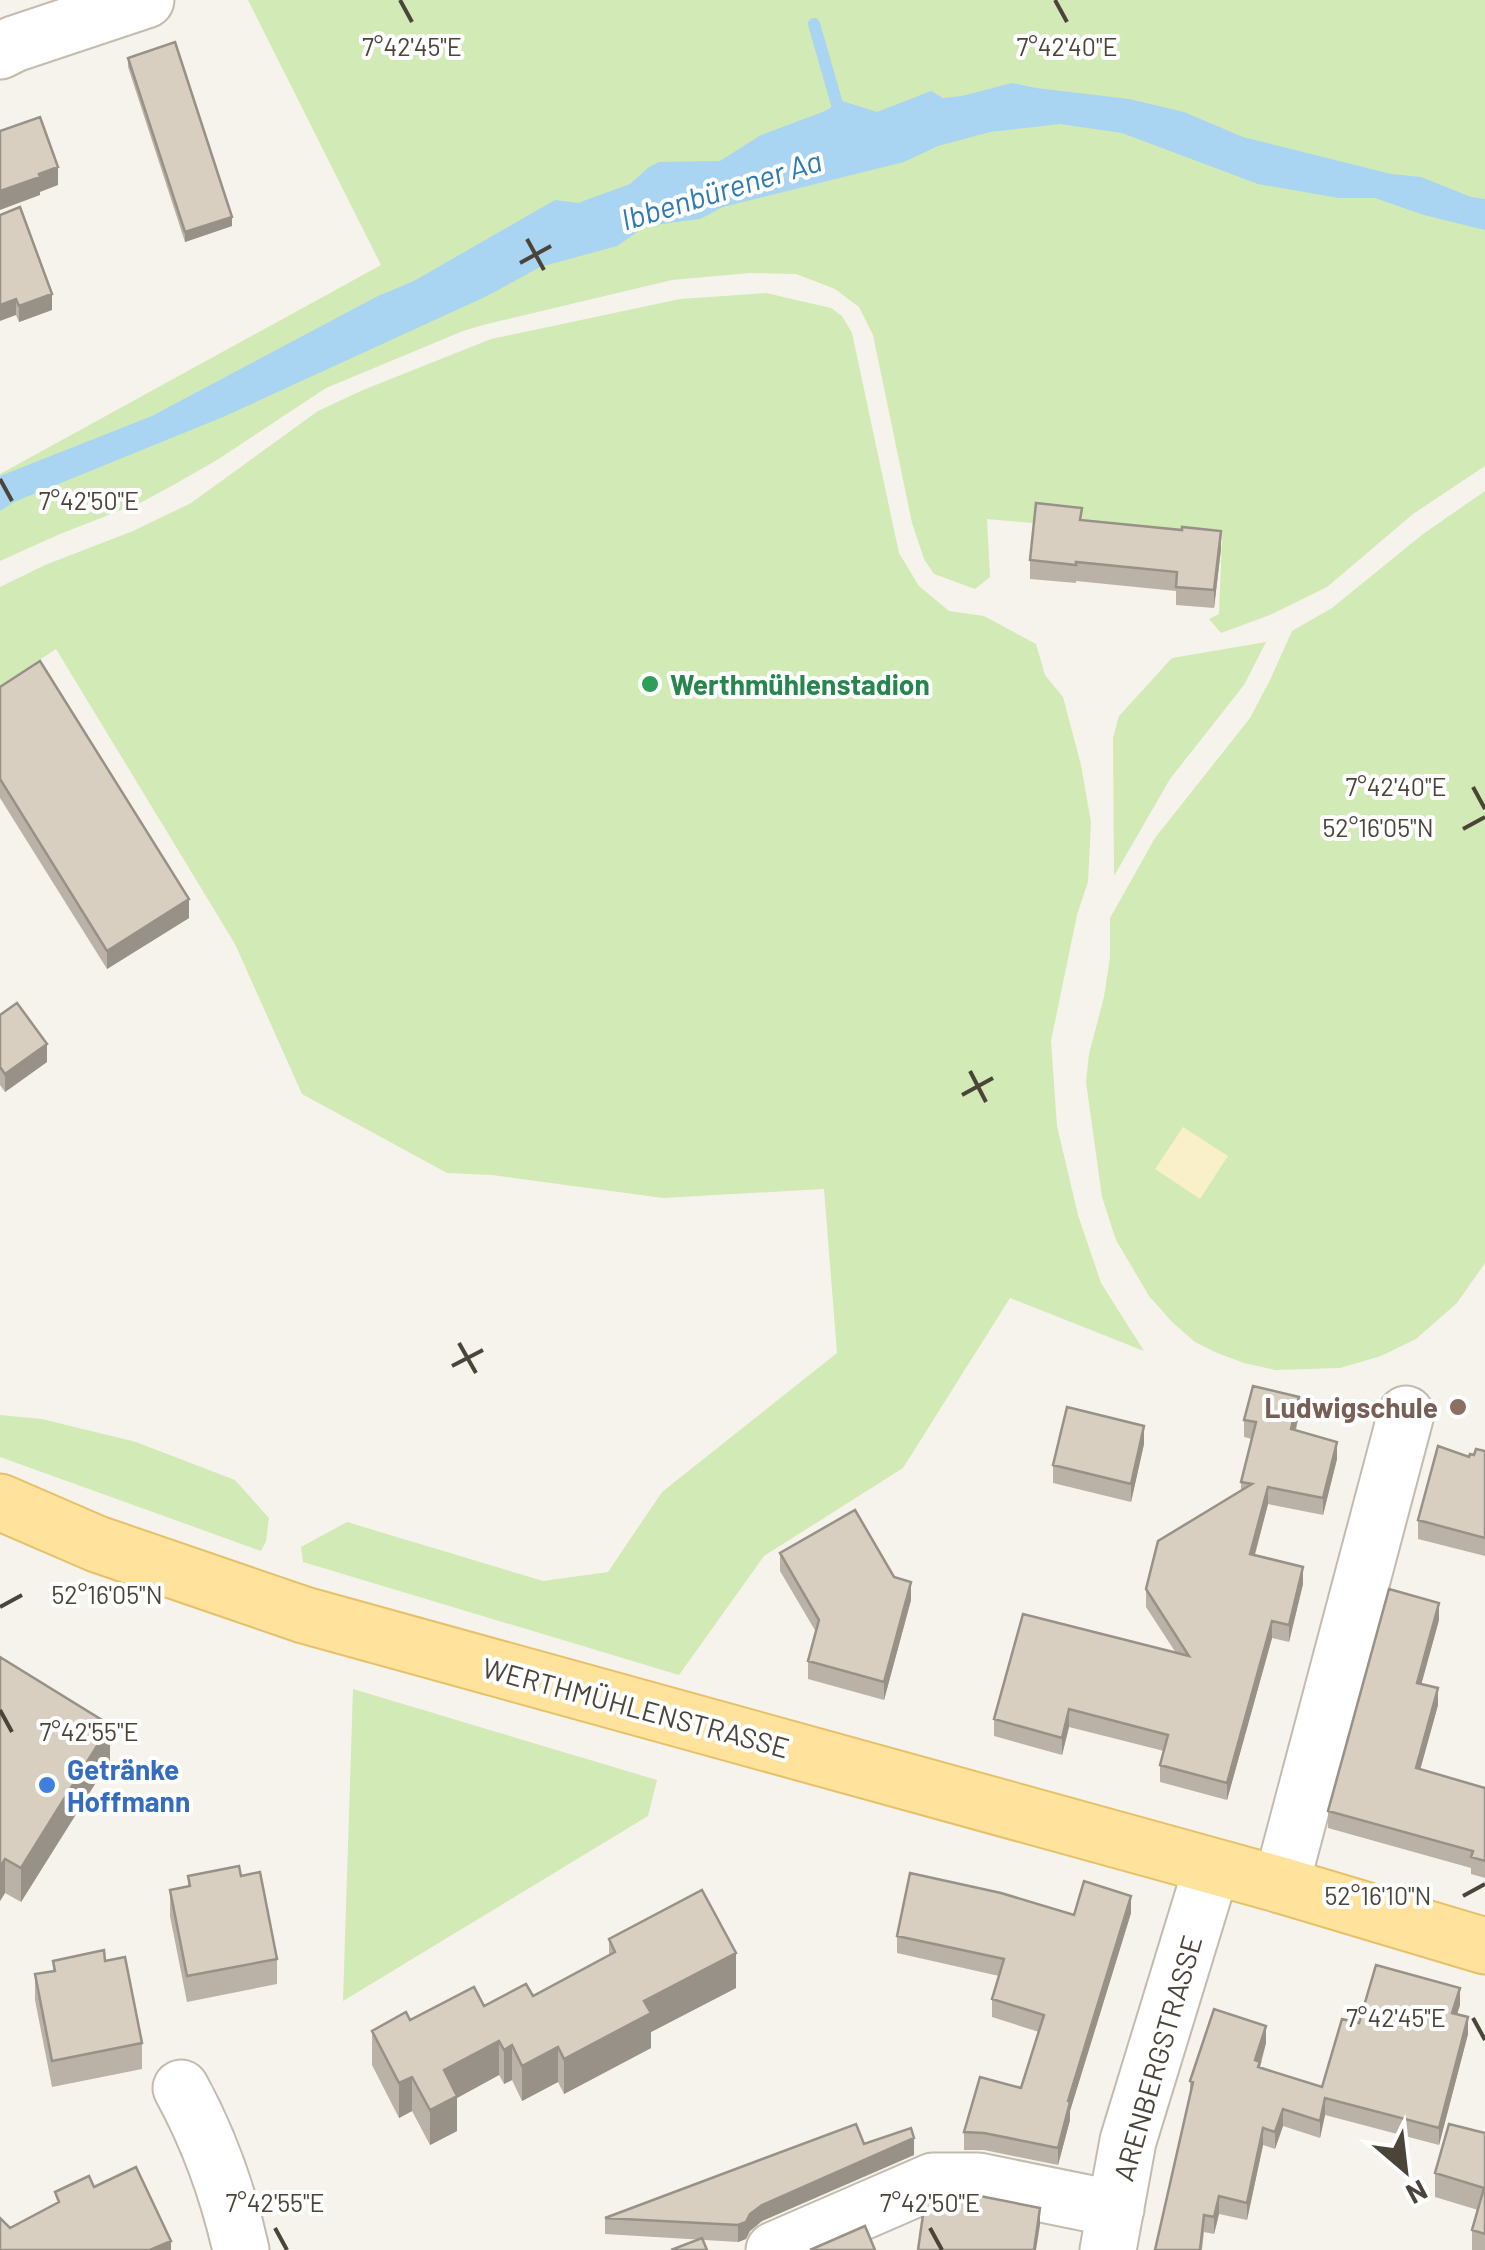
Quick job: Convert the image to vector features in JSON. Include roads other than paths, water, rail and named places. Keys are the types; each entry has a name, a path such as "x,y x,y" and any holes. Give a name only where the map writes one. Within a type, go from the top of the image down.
{"main road":[{"name":"WERTHMÜHLENSTRASSE","path":"0,1502 97,1544 304,1615 1281,1885 1485,1946"}],"street":[{"path":"5,32 146,0"},
{"path":"1281,1885 1406,1414"},
{"name":"ARENBERGSTRASSE","path":"1112,2230 1128,2141 1212,1867"},
{"path":"181,2088 210,2146 241,2250"},
{"path":"774,2250 933,2181 978,2181 1112,2230"}],"water":[{"name":"Ibbenbürener Aa","path":"1012,83 1129,99 1184,112 1243,137 1391,174 1421,177 1485,199 1485,230 1375,198 1339,198 1258,184 1122,133 1060,124 990,132 938,146 904,162 723,207 700,219 646,226 617,246 540,267 487,296 223,417 0,511 0,476 152,416 378,296 414,281 555,200 578,203 630,184 659,162 720,161 761,135 842,101 877,112 931,91 943,98"}],"waterway":[{"path":"814,24 841,118"}],"place":[{"name":"Werthmühlenstadion","path":"650,684"},
{"name":"Ludwigschule","path":"1458,1407"},
{"name":"Getränke Hoffmann","path":"47,1785"}]}
